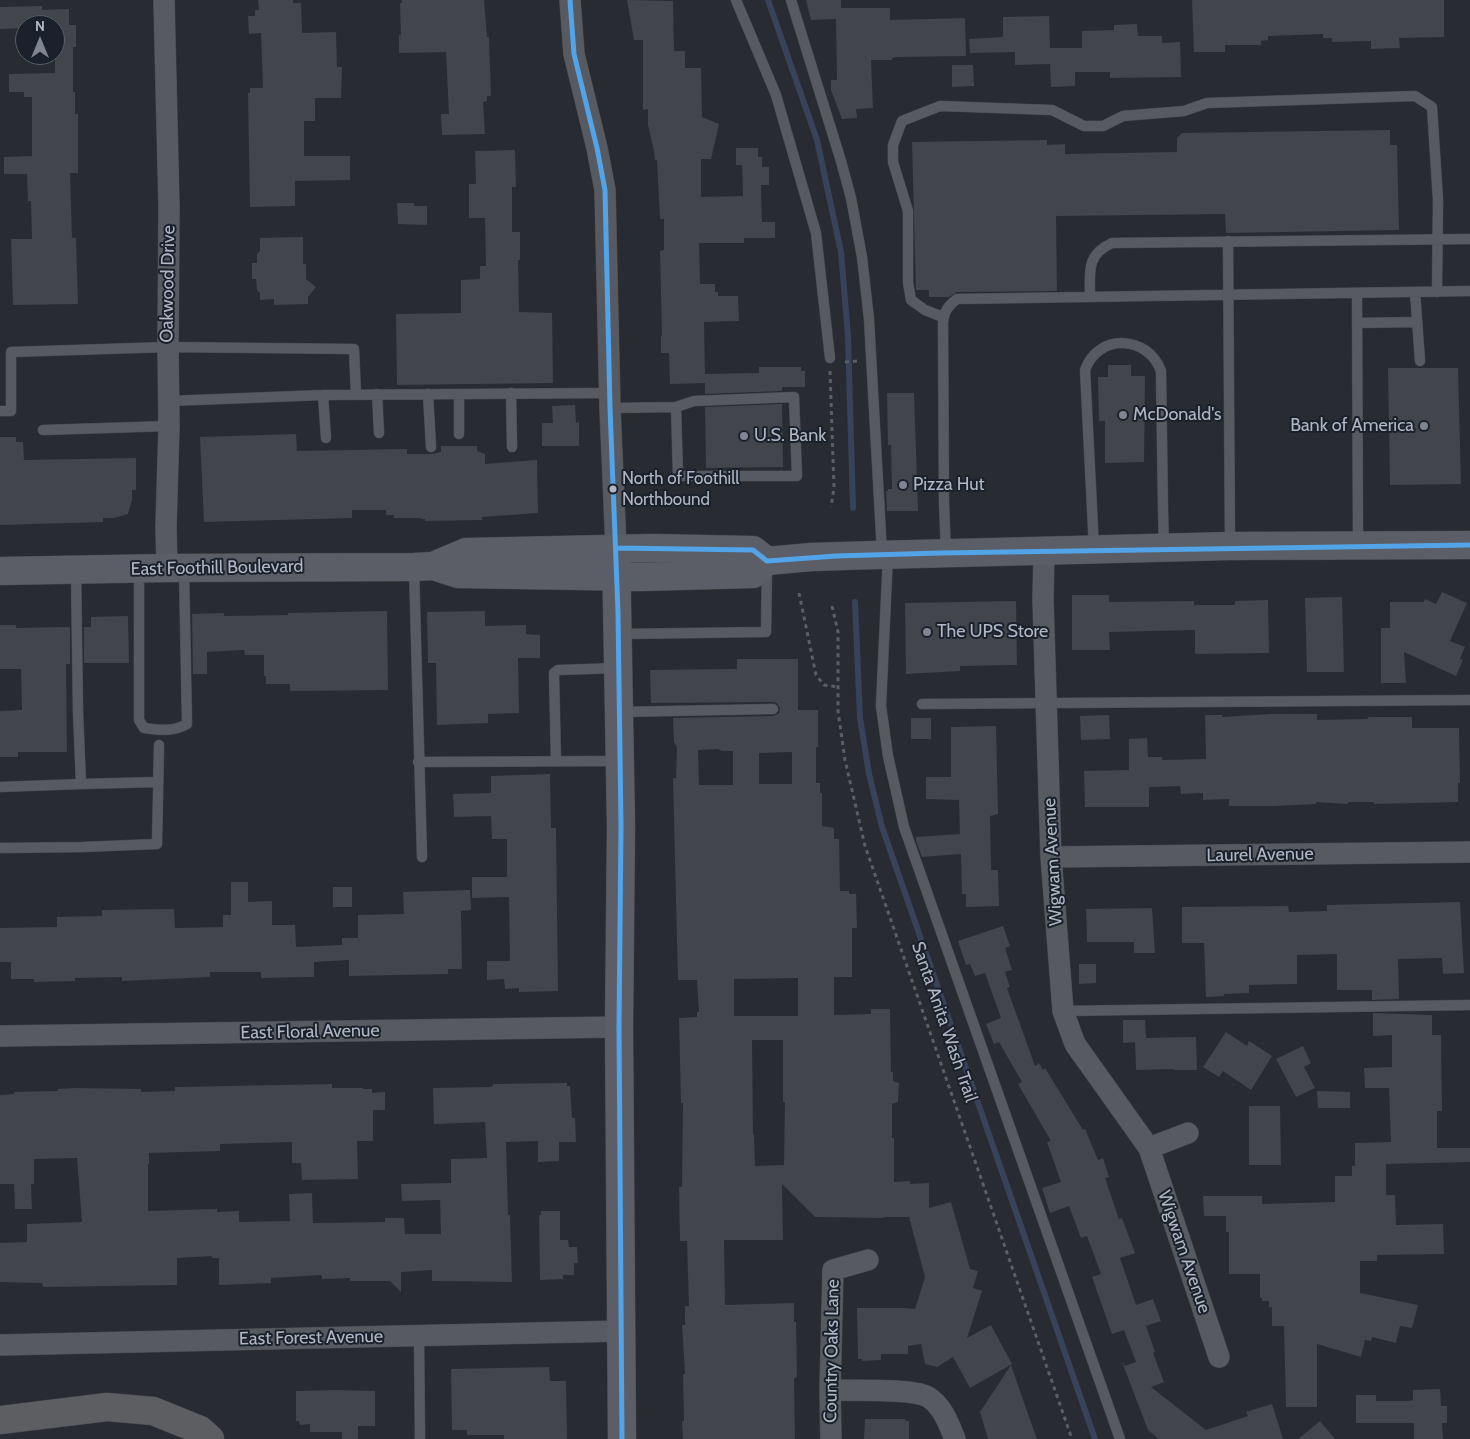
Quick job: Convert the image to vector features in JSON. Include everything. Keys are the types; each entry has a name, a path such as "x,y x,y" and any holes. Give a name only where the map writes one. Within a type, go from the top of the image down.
{"highway":[{"path":"0,1420 107,1407 144,1410 153,1411 200,1430 210,1439"}],"main road":[{"name":"East Foothill Boulevard","path":"0,571 424,566 458,574 618,576 753,574 768,561 882,554 1230,546 1470,544"},
{"name":"East Foothill Boulevard","path":"424,566 466,552 616,548 754,550 768,561"},
{"path":"616,548 618,576 621,836 619,1027 622,1439"}],"street":[{"name":"Oakwood Drive","path":"164,0 169,207 169,426 166,528 176,568"},
{"path":"570,0 574,54 597,148 605,190 616,548"},
{"name":"Wigwam Avenue","path":"1044,551 1051,857 1062,1012 1075,1044 1149,1148 1220,1357"},
{"name":"Laurel Avenue","path":"1051,857 1470,852"},
{"name":"East Floral Avenue","path":"0,1036 619,1027"},
{"path":"1149,1148 1188,1133"},
{"name":"Country Oaks Lane","path":"831,1439 830,1390 833,1270 868,1260"},
{"name":"East Forest Avenue","path":"0,1345 622,1331"},
{"path":"830,1390 903,1392 927,1396 942,1410 955,1439"}],"lane":[{"path":"736,0 776,95 816,233 833,360"},
{"path":"791,0 829,120 851,198 862,258 869,319 867,360 882,554 881,706 888,756 904,827 1120,1439"},
{"path":"944,317 925,310 912,300 908,282 908,211 893,162 893,145 902,121 940,106 1052,110 1084,126 1103,126 1122,116 1184,111 1207,103 1414,96 1432,107 1438,200 1437,292"},
{"path":"1090,297 1091,268 1094,256 1100,248 1112,243 1470,239"},
{"path":"1228,241 1230,546"},
{"path":"946,553 944,313 948,306 957,299 1470,291"},
{"path":"1415,292 1420,361"},
{"path":"1356,293 1358,545"},
{"path":"1357,323 1417,322"},
{"path":"1094,549 1085,370 1096,352 1110,344 1138,345 1151,354 1162,371 1164,548"},
{"path":"0,411 11,411 5,352 168,348 354,349 356,395"},
{"path":"511,393 512,447"},
{"path":"169,401 323,395 511,393 676,407 694,401 794,397 797,476 678,476 676,407"},
{"path":"377,394 378,433"},
{"path":"428,394 431,447"},
{"path":"459,394 459,434"},
{"path":"323,395 326,438"},
{"path":"43,430 169,426"},
{"path":"618,634 766,632 768,561"},
{"path":"422,857 418,762 424,566"},
{"path":"139,568 139,720 144,728 162,731 177,730 187,724 176,568"},
{"path":"76,570 81,784"},
{"path":"556,761 554,673 558,670 618,668"},
{"path":"922,704 1470,700"},
{"path":"619,712 773,709"},
{"path":"0,848 157,844 159,745"},
{"path":"418,762 620,761"},
{"path":"0,787 158,782"},
{"path":"1062,1012 1470,1004"},
{"path":"419,1335 420,1439"}],"path":[{"path":"831,507 834,488 833,360 867,360"},
{"path":"799,593 816,675 824,685 838,686"},
{"name":"Santa Anita Wash Trail","path":"832,606 838,632 838,712 845,760 865,846 1072,1439"}],"building":[{"path":"258,0 293,0 293,3 301,3 302,33 336,32 337,67 342,67 341,98 315,98 315,121 304,121 304,156 350,156 350,180 295,181 295,206 250,207 248,93 250,93 250,88 263,88 261,33 249,34 248,16 255,16 255,10 259,10"},
{"path":"402,0 484,0 487,37 489,37 491,96 487,96 487,101 483,102 485,134 442,135 441,114 449,114 446,52 399,53 399,35 401,35 400,3 402,3"},
{"path":"627,0 673,1 674,51 685,51 685,68 701,68 702,117 719,124 711,159 701,159 701,197 743,196 742,165 736,165 736,148 758,148 758,157 762,157 762,167 769,167 769,185 761,185 762,222 775,222 775,238 744,238 744,243 699,243 700,284 715,284 715,292 718,292 718,296 738,296 739,321 704,322 705,374 759,373 759,367 801,367 801,371 805,371 805,387 782,387 782,391 705,394 705,383 670,384 669,353 661,353 660,251 664,250 664,219 660,219 657,160 655,160 648,125 648,109 643,110 643,40 634,40"},
{"path":"806,0 841,0 841,8 890,8 890,20 965,18 966,56 897,57 892,58 892,60 871,60 873,108 856,109 857,118 842,119 831,90 831,80 837,80 836,19 811,20"},
{"path":"1192,0 1444,0 1444,37 1399,38 1400,48 1371,49 1371,41 1332,42 1332,38 1323,38 1323,34 1268,36 1268,40 1261,41 1261,45 1225,45 1225,52 1194,52"},
{"path":"42,6 42,10 69,9 69,25 76,25 76,47 73,47 73,92 75,92 75,114 78,114 78,173 70,173 72,238 76,238 78,304 13,305 11,239 32,239 31,201 28,201 27,174 4,174 4,157 32,156 32,97 24,97 24,92 9,92 9,74 55,73 55,65 65,65 65,15 15,15 15,28 0,29 0,7"},
{"path":"1049,16 1050,48 1082,48 1082,31 1114,30 1114,25 1137,24 1138,36 1162,36 1162,43 1180,42 1181,77 1110,78 1110,72 1075,72 1075,86 1051,87 1050,64 1015,65 1015,52 970,53 969,39 1003,37 1003,17"},
{"path":"952,65 973,65 974,86 952,87"},
{"path":"1390,130 1390,145 1397,145 1399,230 1226,233 1225,214 1056,216 1057,291 957,292 949,297 929,297 929,290 916,290 912,142 1047,140 1047,145 1065,144 1065,154 1177,152 1177,138 1182,133"},
{"path":"515,150 516,187 512,187 512,232 520,232 520,260 518,260 519,312 552,313 553,383 397,385 396,314 461,313 461,280 480,279 480,266 486,266 485,218 469,218 469,184 476,184 475,151"},
{"path":"397,203 414,203 414,206 427,206 427,225 398,224"},
{"path":"303,237 303,264 306,264 306,279 316,287 308,297 308,304 274,305 274,299 260,300 256,279 252,279 252,263 257,263 257,254 260,251 260,238"},
{"path":"1108,365 1131,365 1131,376 1145,376 1144,462 1105,463 1105,421 1099,421 1098,377 1108,377"},
{"path":"1388,368 1458,368 1461,484 1390,485"},
{"path":"887,393 914,393 918,511 887,511 886,491 892,489 891,445 888,445"},
{"path":"782,404 783,467 706,468 705,407"},
{"path":"575,405 576,423 579,422 579,446 542,446 542,423 553,423 552,406"},
{"path":"296,434 297,451 407,449 407,454 431,454 441,452 441,446 477,446 477,451 485,454 485,464 537,460 538,513 482,517 482,520 425,521 425,519 421,518 394,518 394,515 386,515 386,510 352,510 352,518 204,522 200,437"},
{"path":"0,437 16,437 16,442 23,442 24,460 136,458 136,490 132,490 132,500 128,514 114,518 103,518 103,522 0,525"},
{"path":"1442,592 1467,603 1450,641 1465,647 1460,659 1463,660 1456,676 1404,652 1406,683 1381,683 1381,628 1390,628 1390,602 1424,602 1425,599 1436,604"},
{"path":"1072,595 1109,595 1109,602 1194,601 1194,605 1235,605 1235,601 1268,600 1269,653 1195,654 1195,630 1109,632 1110,650 1072,650"},
{"path":"1342,597 1344,672 1307,672 1305,598"},
{"path":"1016,601 1017,665 960,666 960,671 906,674 905,603"},
{"path":"387,611 388,690 290,691 290,684 266,684 264,655 245,655 244,650 207,652 207,674 193,674 192,614 224,613 224,616"},
{"path":"485,611 485,626 526,625 526,634 540,635 540,658 518,658 519,713 488,714 488,723 437,725 436,663 428,663 427,612"},
{"path":"128,616 129,663 84,663 84,627 91,627 91,617"},
{"path":"0,625 16,625 16,628 70,627 70,664 66,664 67,752 18,752 18,757 0,757 0,711 22,710 21,669 0,669"},
{"path":"737,659 798,659 798,710 818,710 816,783 820,783 820,793 822,793 822,826 834,828 834,839 839,839 840,891 849,891 849,894 856,894 857,928 852,928 852,977 834,977 834,1015 871,1014 871,1009 890,1009 891,1072 893,1072 893,1081 899,1083 898,1102 892,1104 894,1182 910,1181 910,1184 929,1183 929,1208 951,1202 970,1269 978,1271 973,1288 982,1291 967,1338 991,1325 1012,1364 970,1388 953,1357 937,1367 925,1364 921,1344 908,1346 908,1354 881,1354 881,1360 862,1361 862,1359 858,1359 857,1308 915,1309 925,1277 909,1217 815,1217 782,1184 783,1240 724,1240 725,1305 794,1303 797,1376 794,1379 795,1439 683,1439 683,1375 685,1373 682,1325 685,1325 685,1306 689,1306 687,1241 680,1241 679,1187 682,1187 683,1103 681,1103 679,1018 697,1017 697,1012 699,1012 697,980 678,980 673,778 676,778 677,747 674,742 673,718 773,716 779,713 780,708 777,703 773,702 651,703 650,670 737,669","holes":["718,749 733,751 733,785 699,785 698,750","792,752 792,784 759,784 759,753","798,978 798,1016 734,1016 734,979","752,1040 783,1040 783,1102 785,1102 784,1165 755,1166"]},
{"path":"1317,714 1317,720 1412,717 1412,728 1459,728 1460,783 1458,783 1458,802 1374,804 1374,802 1349,802 1347,804 1316,802 1316,804 1274,806 1229,806 1229,799 1203,800 1203,793 1181,794 1180,786 1149,787 1149,807 1085,807 1084,771 1129,770 1129,739 1147,738 1148,757 1162,757 1162,760 1206,759 1205,715 1222,715 1222,717"},
{"path":"1109,715 1110,739 1081,740 1080,716"},
{"path":"911,718 931,718 931,739 911,739"},
{"path":"996,726 998,814 990,816 991,870 998,870 999,906 966,907 966,894 962,894 961,854 922,857 916,837 960,834 959,800 926,799 926,777 951,777 951,727"},
{"path":"550,774 551,828 556,828 558,991 519,992 519,988 505,989 504,979 487,980 487,961 510,961 509,897 472,898 472,877 507,877 507,839 492,839 491,816 454,817 453,794 491,793 491,776"},
{"path":"231,882 248,882 248,902 272,901 272,925 295,925 296,947 342,945 342,938 358,938 358,915 404,914 403,892 470,890 471,910 461,911 462,969 448,969 448,974 349,976 349,960 314,962 314,977 261,978 261,972 210,972 210,977 122,981 122,977 75,978 75,981 34,982 34,979 11,979 11,962 0,962 0,928 57,927 57,917 102,916 102,910 174,909 175,928 223,927 223,915 231,915"},
{"path":"333,887 352,887 352,907 333,907"},
{"path":"1460,902 1464,973 1443,974 1442,958 1398,959 1399,999 1372,1000 1372,990 1337,990 1337,954 1297,955 1297,984 1249,985 1249,993 1206,997 1204,943 1182,943 1182,907 1288,906 1289,912 1327,911 1327,905"},
{"path":"1152,908 1155,953 1134,953 1134,942 1087,942 1086,909"},
{"path":"1003,926 1010,946 1005,948 1012,970 1005,972 1010,987 1007,988 1035,1066 1039,1063 1043,1070 1045,1068 1083,1130 1085,1129 1098,1160 1103,1158 1109,1177 1105,1178 1119,1219 1122,1218 1135,1253 1120,1258 1136,1305 1153,1299 1161,1321 1146,1326 1155,1352 1153,1353 1164,1382 1151,1387 1206,1430 1248,1416 1246,1412 1272,1404 1283,1439 1159,1439 1148,1430 1122,1362 1125,1366 1136,1362 1124,1330 1112,1334 1092,1277 1101,1274 1087,1236 1081,1238 1069,1206 1050,1213 1042,1188 1061,1182 1047,1142 1051,1141 1018,1084 1022,1082 999,1042 994,1044 986,1024 1001,1018 985,973 975,976 970,964 966,965 958,941"},
{"path":"1079,964 1096,964 1096,983 1079,984"},
{"path":"1373,1013 1432,1015 1432,1035 1441,1035 1442,1111 1437,1111 1437,1148 1470,1148 1470,1162 1386,1164 1386,1195 1395,1195 1396,1225 1443,1224 1444,1254 1377,1255 1377,1261 1360,1261 1360,1293 1418,1305 1412,1328 1400,1326 1396,1343 1372,1337 1371,1341 1365,1340 1361,1357 1317,1344 1317,1407 1286,1407 1284,1326 1272,1326 1272,1307 1269,1307 1269,1301 1262,1301 1262,1298 1260,1298 1260,1274 1229,1274 1229,1232 1226,1232 1226,1216 1204,1216 1203,1196 1262,1196 1262,1204 1335,1202 1335,1176 1352,1176 1352,1166 1355,1166 1355,1143 1391,1142 1389,1088 1365,1088 1364,1068 1392,1067 1392,1035 1373,1036"},
{"path":"1123,1020 1145,1020 1146,1038 1196,1037 1197,1070 1136,1070 1135,1042 1123,1043"},
{"path":"1226,1032 1247,1046 1249,1041 1272,1056 1251,1090 1223,1071 1219,1077 1203,1067"},
{"path":"1303,1046 1311,1063 1304,1067 1315,1088 1296,1097 1276,1059"},
{"path":"567,1083 567,1086 570,1086 572,1118 575,1118 576,1142 559,1142 559,1161 538,1162 538,1141 506,1142 512,1282 432,1281 432,1270 401,1272 401,1292 390,1281 350,1281 350,1278 322,1279 322,1275 271,1278 271,1283 219,1285 219,1258 212,1258 212,1256 177,1258 177,1285 43,1287 42,1283 0,1282 0,1243 27,1242 27,1224 82,1222 77,1158 34,1159 34,1184 31,1184 32,1209 15,1209 14,1184 0,1184 0,1095 14,1094 14,1092 58,1091 58,1089 74,1088 141,1089 141,1092 175,1091 175,1087 332,1084 332,1088 363,1088 372,1089 372,1093 385,1092 385,1110 373,1110 373,1141 357,1141 358,1179 302,1180 301,1163 292,1163 292,1142 220,1144 220,1151 149,1153 148,1211 217,1209 217,1212 239,1211 239,1222 290,1221 289,1194 312,1193 313,1223 385,1222 385,1218 404,1218 405,1234 441,1234 440,1200 402,1201 401,1184 451,1183 451,1159 487,1158 485,1122 434,1124 433,1088 490,1087 493,1084"},
{"path":"1317,1091 1350,1092 1350,1108 1318,1108"},
{"path":"1249,1106 1280,1106 1281,1165 1249,1165"},
{"path":"541,1211 560,1211 560,1240 568,1240 569,1247 577,1247 578,1263 574,1263 574,1275 563,1275 563,1279 540,1280 539,1215 541,1215"},
{"path":"1011,1365 1037,1439 988,1439 980,1412"},
{"path":"549,1367 550,1381 566,1381 567,1439 504,1439 504,1435 467,1435 467,1430 452,1430 451,1369"},
{"path":"1440,1389 1441,1406 1447,1406 1447,1423 1442,1423 1443,1439 1414,1439 1414,1423 1356,1423 1356,1395 1376,1395 1376,1401 1409,1401 1413,1400 1413,1390"},
{"path":"296,1391 375,1391 375,1426 358,1426 358,1439 342,1439 342,1432 310,1432 310,1424 300,1425 299,1421 296,1421"},
{"path":"865,1419 905,1419 905,1421 909,1421 909,1439 864,1439"},
{"path":"1320,1421 1335,1439 1298,1439"}],"waterway":[{"path":"768,0 817,140 841,252 848,336 853,508"},
{"path":"855,602 860,718 869,774 882,827 1095,1439"}],"transit line":[{"path":"570,0 574,54 597,148 605,190 610,408 618,612 621,826 619,1027 622,1439"},
{"path":"616,548 753,550 767,561 836,556 940,553 1470,545"}],"place":[{"name":"McDonald's","path":"1123,415"},
{"name":"Bank of America","path":"1424,426"},
{"name":"U.S. Bank","path":"744,436"},
{"name":"Pizza Hut","path":"903,485"},
{"name":"North of Foothill Northbound","path":"613,489"},
{"name":"The UPS Store","path":"927,632"}]}
